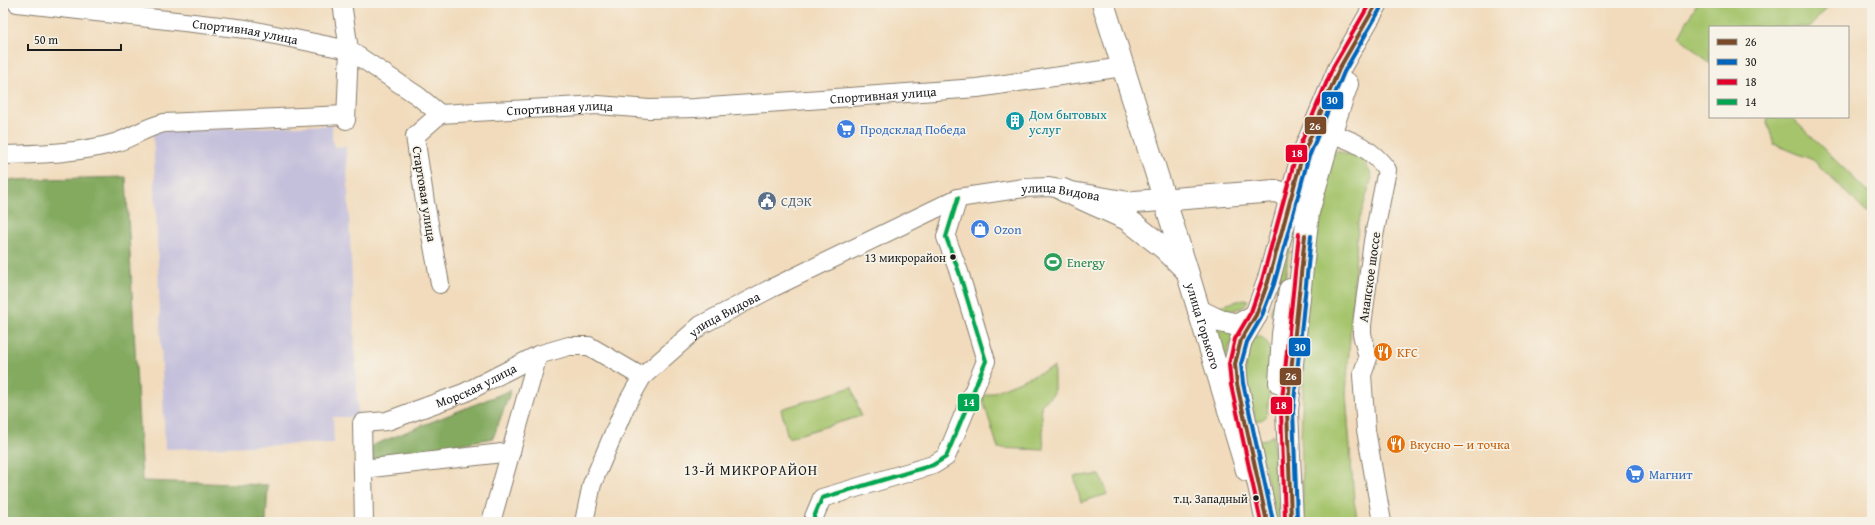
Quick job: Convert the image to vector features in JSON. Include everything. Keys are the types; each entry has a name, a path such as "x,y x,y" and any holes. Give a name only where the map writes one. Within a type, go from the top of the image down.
{"main road":[{"path":"1102,3 1123,67"},
{"path":"1267,522 1237,384 1235,364 1241,340 1256,316 1268,282 1302,158 1339,69 1378,3"},
{"path":"1292,522 1287,410 1308,212 1330,134 1352,71 1363,29"},
{"name":"улица Горького","path":"1123,67 1188,271 1262,522"},
{"path":"1254,191 1280,180 1302,158"},
{"path":"1063,190 1127,219 1164,248 1188,271"},
{"path":"1166,204 1254,191 1275,191 1284,193 1299,206 1300,222 1283,334 1277,424 1285,522"},
{"path":"1166,204 1205,208 1306,196 1313,192"},
{"name":"улица Видова","path":"1135,202 1166,204"},
{"path":"1199,310 1220,321 1238,325 1256,316"}],"street":[{"name":"Спортивная улица","path":"17,3 246,29 350,50 418,96 440,114 598,105 649,109 695,108 976,88 1123,67"},
{"path":"3,155 84,149 119,142 152,126 164,123 346,117 350,50 342,3"},
{"name":"Стартовая улица","path":"440,114 415,136 440,284"},
{"name":"Анапское шоссе","path":"1330,134 1353,141 1370,152 1387,170 1373,241 1362,325 1362,334 1368,358 1362,380 1366,430 1382,522"},
{"name":"улица Видова","path":"584,522 592,484 625,407 642,377 701,325 772,288 958,198 1024,188 1049,187 1135,202"},
{"path":"815,522 814,516 822,498 933,465 946,457 954,440 986,361 959,272 946,237 958,198"},
{"name":"Морская улица","path":"363,469 362,423 387,421 464,393 538,355 569,346 589,346 642,377"},
{"path":"491,522 538,355"},
{"path":"364,522 363,469 511,452"}],"shaded area":[{"path":"332,125 332,139 335,147 346,146 358,417 333,417 334,443 165,449 153,131"}],"green space":[{"path":"1697,3 1831,3 1811,26 1709,26 1709,63 1679,36"},
{"path":"1768,118 1792,118 1872,196 1872,218 1813,160 1774,144 1767,122"},
{"path":"1337,151 1364,160 1372,177 1358,225 1346,394 1354,501 1358,522 1304,522 1301,437 1307,284 1320,207 1331,158"},
{"path":"1314,152 1288,257 1280,328 1270,312 1277,294 1284,251"},
{"path":"126,177 142,481 268,485 266,522 3,522 3,180"},
{"path":"1245,299 1248,300 1244,307 1234,310 1219,309 1220,306"},
{"path":"1211,321 1236,329 1224,362"},
{"path":"1259,336 1266,342 1271,355 1267,412 1263,419 1256,421 1244,376 1251,338"},
{"path":"1054,367 1054,393 1041,405 1044,450 998,448 982,397"},
{"path":"852,387 861,416 788,438 781,409"},
{"path":"511,390 493,438 372,461 371,446"},
{"path":"1273,435 1275,482 1282,522 1277,522 1258,440 1267,439"},
{"path":"1100,475 1108,494 1081,502 1074,476"}],"transit line":[{"name":"18","path":"1261,522 1231,385 1229,364 1235,339 1251,312 1262,280 1296,155 1333,67 1370,3"},
{"name":"26","path":"1267,522 1237,384 1235,364 1241,340 1256,315 1268,282 1302,157 1339,69 1377,3"},
{"name":"30","path":"1273,521 1243,383 1241,364 1247,342 1261,318 1274,284 1308,159 1344,72 1382,6"},
{"name":"14","path":"815,522 814,517 822,498 933,465 946,457 986,361 959,272 946,237 958,198"},
{"name":"18","path":"1285,518 1281,410 1299,234"},
{"name":"26","path":"1291,518 1287,411 1305,235"},
{"name":"30","path":"1297,518 1293,411 1311,236"}],"place":[{"name":"Дом бытовых услуг","path":"1015,121"},
{"name":"Продсклад Победа","path":"846,129"},
{"name":"СДЭК","path":"767,201"},
{"name":"Ozon","path":"980,229"},
{"name":"13 микрорайон","path":"953,257"},
{"name":"Energy","path":"1053,262"},
{"name":"KFC","path":"1383,352"},
{"name":"Вкусно — и точка","path":"1396,444"},
{"name":"Магнит","path":"1635,474"},
{"name":"т.ц. Западный","path":"1256,498"}],"district":[{"name":"13-Й МИКРОРАЙОН","path":"751,470"}]}
